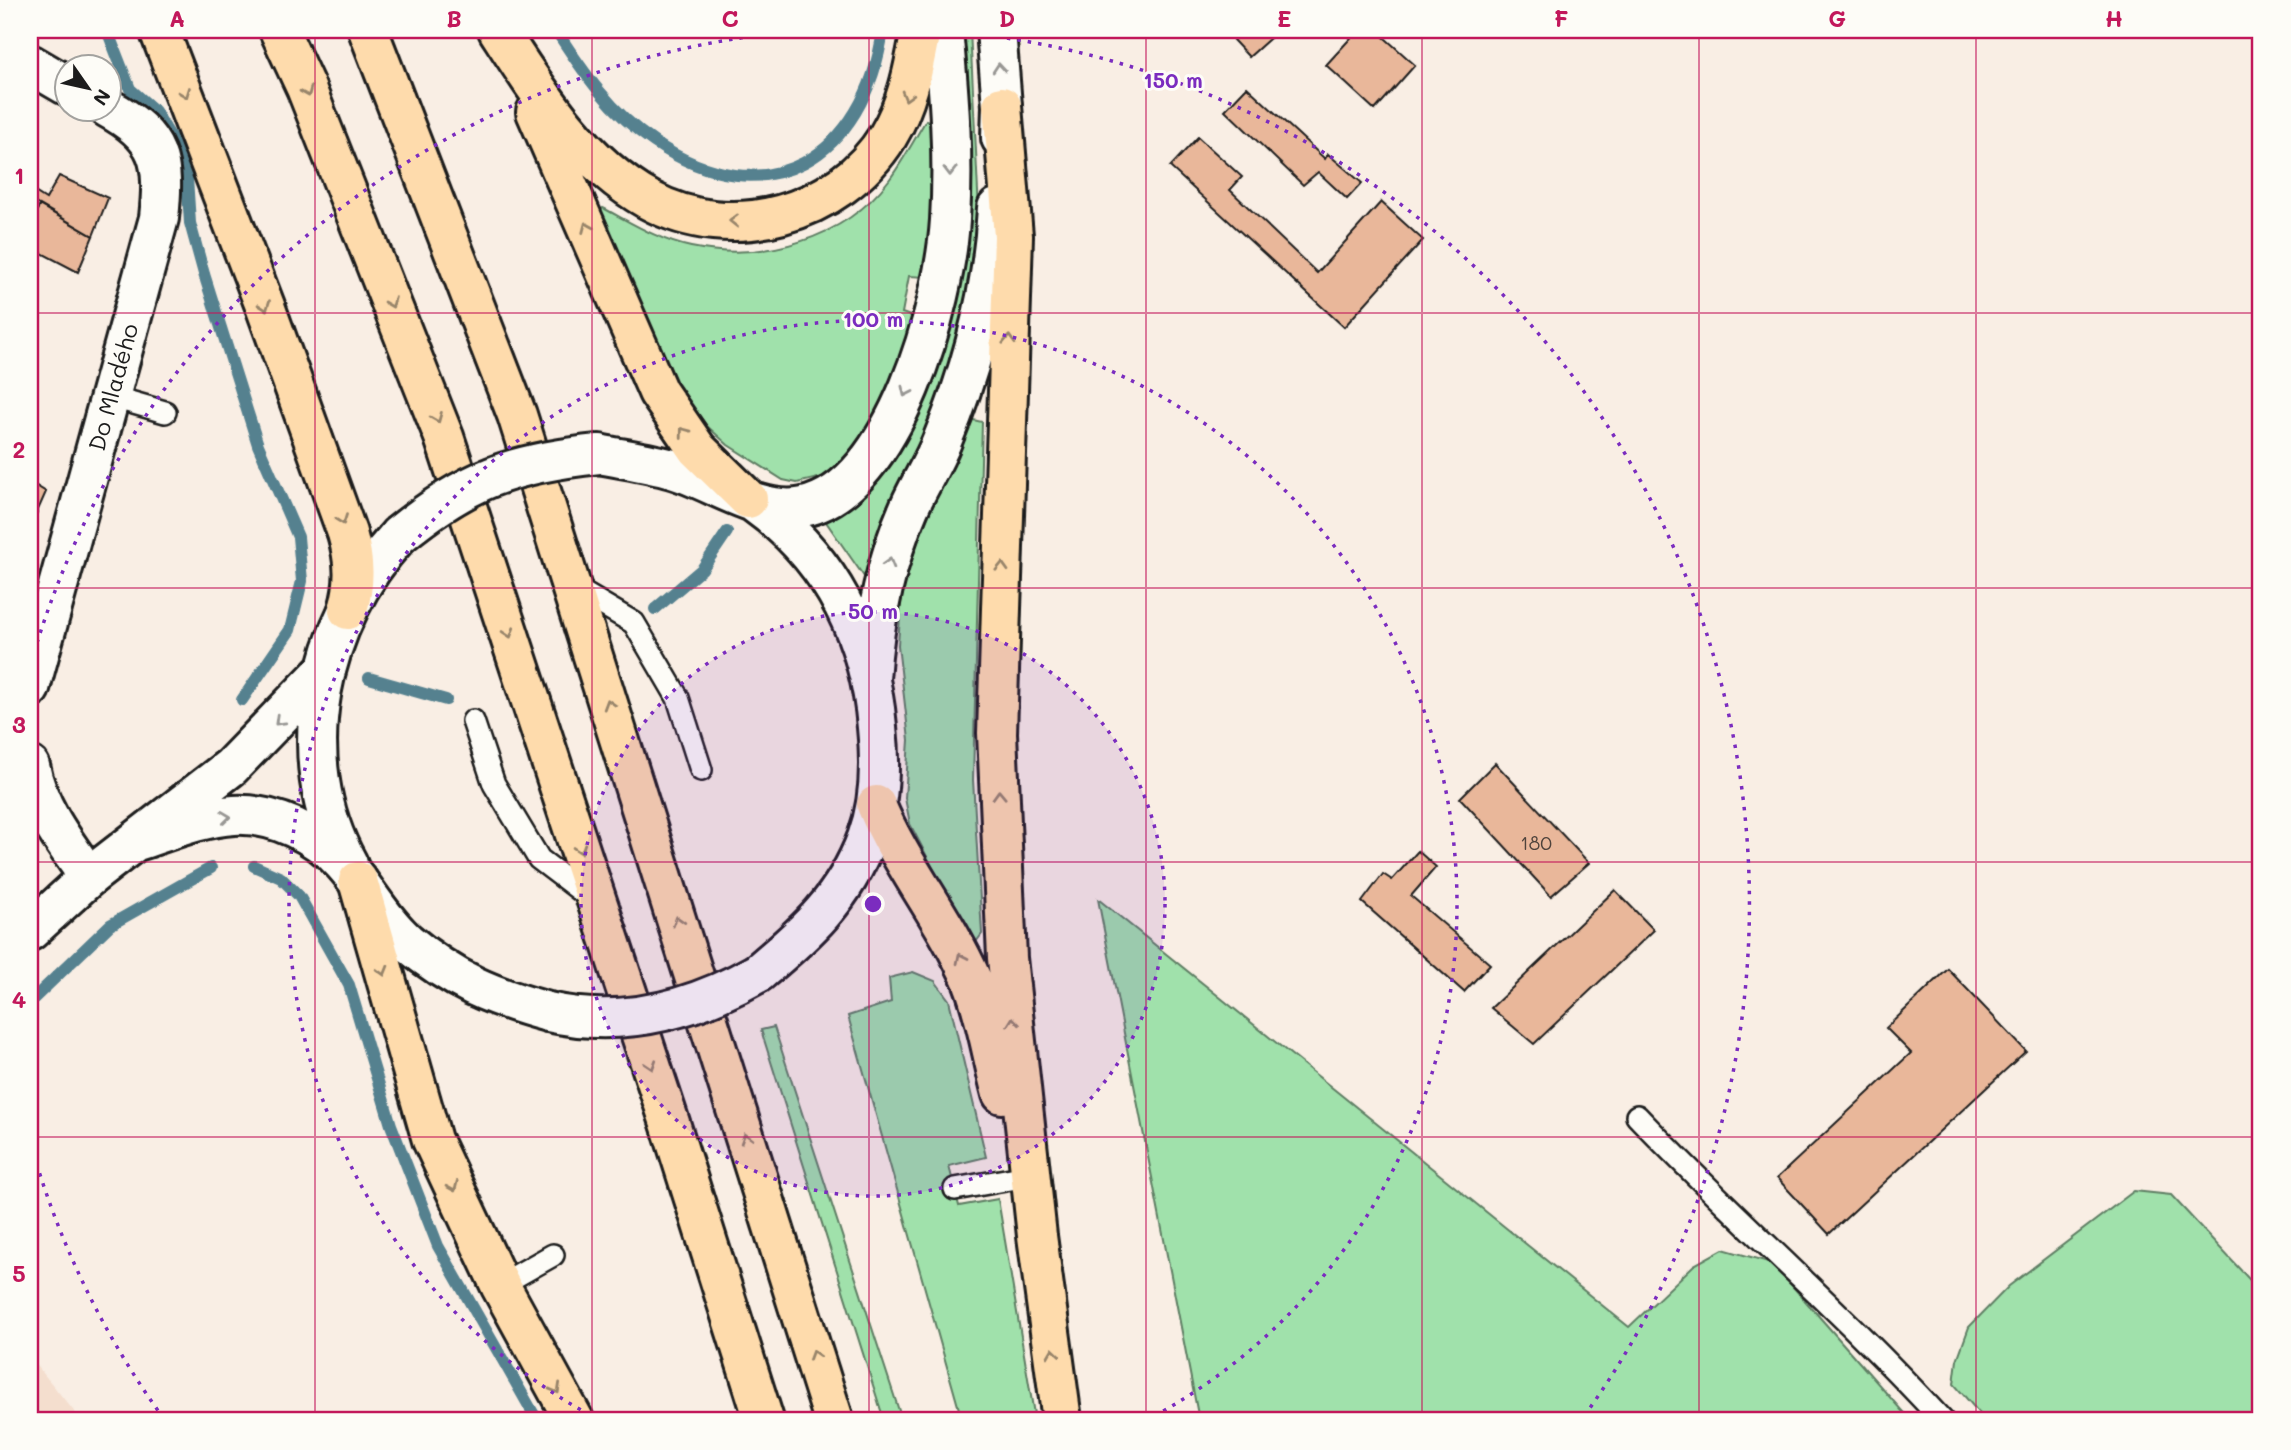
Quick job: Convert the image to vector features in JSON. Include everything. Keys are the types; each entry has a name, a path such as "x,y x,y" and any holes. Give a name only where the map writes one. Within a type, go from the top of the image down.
{"highway":[{"path":"159,30 261,293 347,533 355,562 354,588 348,610"},
{"path":"279,30 306,88 444,437 764,1420"},
{"path":"368,30 517,415 834,1420"},
{"path":"498,30 565,125 586,150 615,175 648,199 674,211 732,222 762,220 817,201 844,184 868,163 888,137 903,109 921,30"},
{"path":"498,30 555,150 658,392 697,449 748,499"},
{"path":"1002,106 1013,236 997,733 1006,958 1037,1236 1062,1420"},
{"path":"877,805 888,833 941,918 973,982 1037,1236"},
{"path":"358,881 432,1140 500,1285 574,1420"}],"main road":[{"path":"358,881 336,838 319,780 316,743 318,706 325,670 348,610 378,557 429,510 471,484 494,474 546,460 599,454 670,468 778,508 803,507 833,495 853,481 874,457 913,376 938,301 950,222 950,100 943,30"},
{"path":"870,678 875,627 888,565 910,505 942,443 972,359 989,293 996,234 1002,106 996,30"},
{"path":"30,64 52,77"},
{"name":"Do Mladého","path":"30,688 159,218 163,179 158,154 149,137 122,115"},
{"path":"137,841 211,818 258,816 307,834 343,863 396,930 433,963 497,998 548,1012 572,1017 610,1019 649,1015 712,997 758,973 814,926 835,898 867,838 877,805 879,742 870,678 859,637 837,589 798,539 748,499"},
{"path":"30,930 89,877 231,767 325,670"},
{"path":"30,766 40,800 54,827 89,877"}],"lane":[{"path":"109,397 165,412"},
{"path":"573,587 634,623 678,698 701,770"},
{"path":"473,721 494,784 539,859 598,904"},
{"path":"1637,1116 1702,1184 1807,1283 1942,1420"},
{"path":"956,1189 1022,1177"},
{"path":"500,1285 553,1255"}],"shaded area":[{"path":"30,1357 81,1420 30,1420"}],"green space":[{"path":"955,30 970,30 979,212 958,354 867,581 822,516 923,386"},
{"path":"926,120 937,123 926,277 909,276 902,313 919,319 863,448 831,475 797,483 783,480 728,445 707,426 679,389 598,212 603,208 657,236 691,247 746,251 800,242 826,232 871,201 894,173"},
{"path":"969,419 982,422 973,780 982,934 976,942 971,941 910,824 905,798 909,740 898,645 901,602 910,560"},
{"path":"1098,899 1629,1327 1694,1265 1723,1249 1772,1263 1910,1420 1199,1420"},
{"path":"913,972 935,981 949,1000 986,1157 949,1166 959,1206 998,1199 1035,1420 962,1420 848,1016 891,1002 889,978"},
{"path":"774,1027 902,1420 884,1420 761,1030"},
{"path":"2134,1191 2171,1195 2261,1292 2261,1420 1985,1420 1954,1384 1957,1360 1969,1327 2009,1286"}],"building":[{"path":"1244,30 1279,30 1249,57 1233,40"},
{"path":"1358,30 1376,30 1415,65 1375,110 1326,65"},
{"path":"1247,87 1325,159 1328,154 1362,183 1347,199 1318,172 1303,185 1225,110"},
{"path":"1198,137 1242,177 1230,190 1317,273 1381,202 1423,240 1344,327 1170,167"},
{"path":"59,176 108,198 93,236 30,200 30,189 46,199"},
{"path":"40,205 93,236 78,272 30,247 30,223"},
{"path":"30,482 46,492 30,528"},
{"path":"1495,763 1589,863 1551,896 1460,798"},
{"path":"1418,851 1436,867 1411,896 1490,964 1464,992 1362,902 1383,874 1392,880"},
{"path":"1615,890 1654,930 1534,1044 1491,1008"},
{"path":"1948,969 2026,1051 1829,1234 1777,1178 1911,1053 1886,1028"}],"waterway":[{"path":"107,30 130,89 155,111 186,163 190,223 204,274 258,445 298,537 302,581 290,630 242,700"},
{"path":"556,30 599,91 639,131 696,165 735,175 771,174 804,162 832,142 856,112 873,74 883,30"},
{"path":"655,609 702,569 727,532"},
{"path":"369,678 446,700"},
{"path":"30,857 30,871"},
{"path":"254,866 281,878 299,896 349,985 391,1125 438,1246 537,1420"},
{"path":"30,1002 110,925 211,868"}]}
